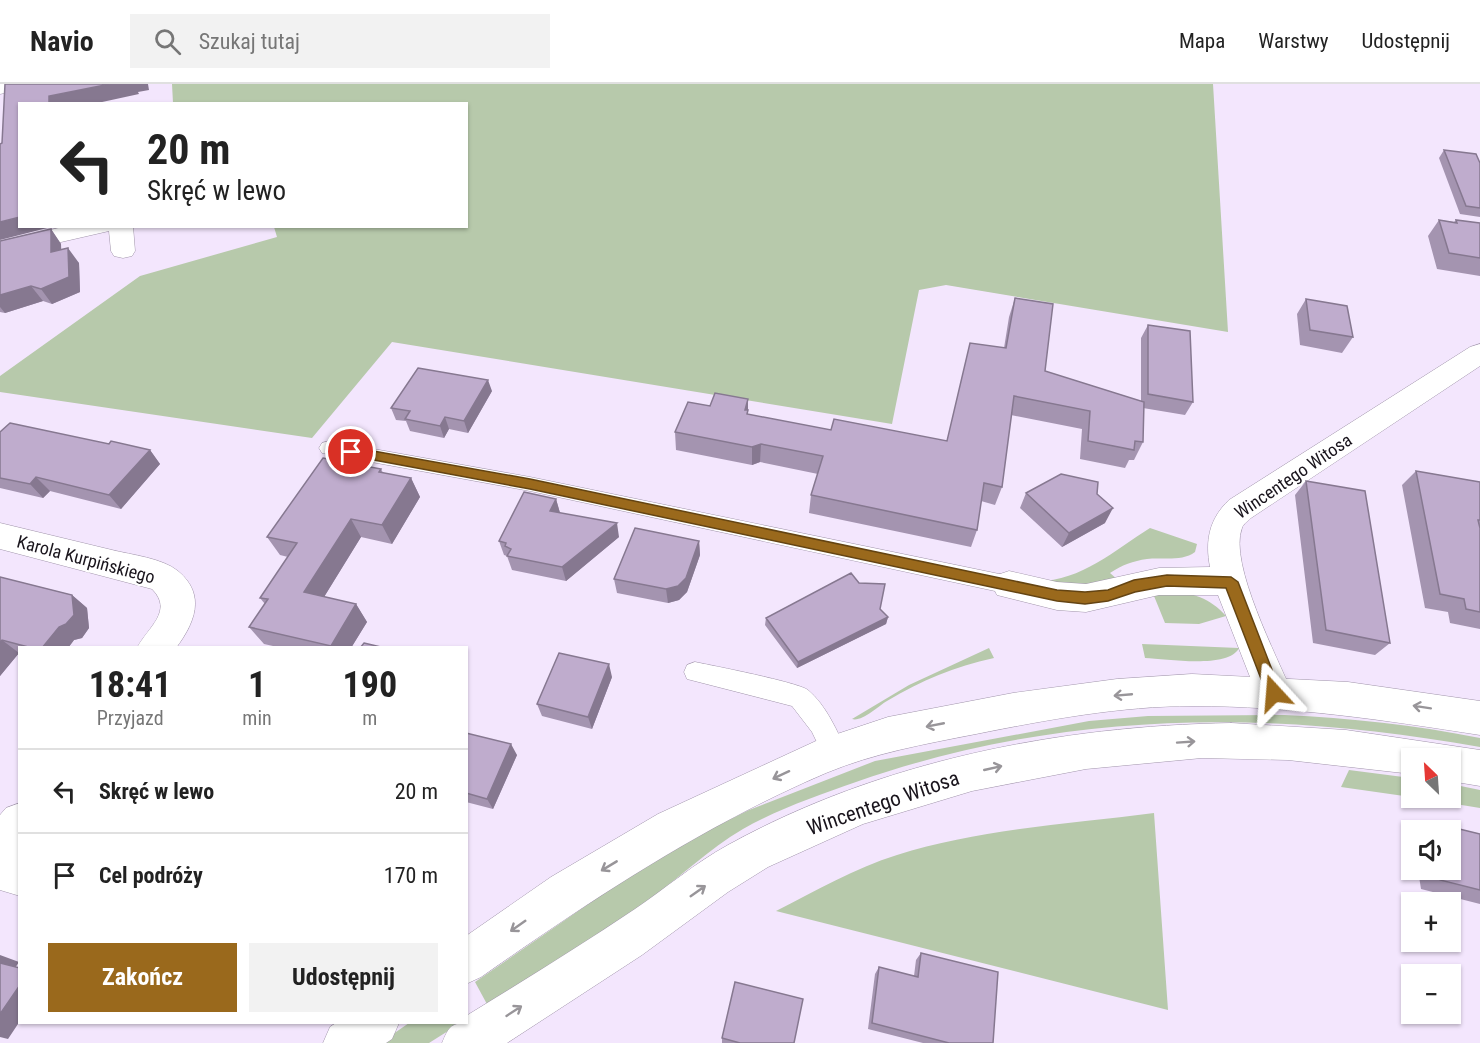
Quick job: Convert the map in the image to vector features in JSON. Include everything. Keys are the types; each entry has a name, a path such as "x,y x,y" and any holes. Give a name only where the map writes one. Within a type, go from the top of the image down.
{"main road":[{"path":"0,88 24,84"},
{"path":"0,249 92,228"},
{"path":"121,228 123,251"},
{"name":"Wincentego Witosa","path":"1274,693 1231,582 1224,542 1227,525 1240,509 1480,353"},
{"name":"Karola Kurpińskiego","path":"0,537 140,570 164,579 178,599 179,611 173,625 157,646"},
{"path":"1009,585 1057,596 1085,598 1108,596 1134,586 1167,581 1231,582"},
{"path":"468,961 566,892 672,828 816,759 888,734 1013,710 1116,695 1192,690 1274,693 1392,703 1480,718"},
{"name":"Wincentego Witosa","path":"465,1043 649,924 752,854 837,816 934,782 1046,757 1116,747 1204,741 1320,745 1401,755"},
{"path":"1461,765 1480,768"},
{"path":"0,847 18,824"},
{"path":"0,869 18,874"}],"lane":[{"path":"330,448 530,484 1009,585"},
{"path":"695,672 799,697 820,724 835,753"}],"green space":[{"path":"172,84 1213,84 1228,332 946,285 919,290 892,424 392,342 312,438 0,392 0,376 140,276 277,237 274,228 468,228 468,102 173,102"},
{"path":"1150,528 1197,544 1195,552 1184,557 1147,559 1128,564 1110,573 1118,580 1105,588 1038,581 1054,580 1083,570"},
{"path":"1169,592 1200,597 1214,605 1226,616 1199,624 1165,623 1154,596"},
{"path":"1142,644 1239,648 1223,659 1182,661 1145,658"},
{"path":"989,648 994,658 952,670 926,681 887,701 865,716 852,719 909,685"},
{"path":"1284,715 1358,720 1431,729 1480,738 1480,747 1322,726 1244,722 1166,723 1088,729 1010,741 933,758 813,797 743,829 718,845 629,914 488,1006 475,982 648,863 684,842 749,810 875,761 1089,721 1148,716"},
{"path":"1349,770 1401,777 1401,796 1341,787"},
{"path":"1461,786 1480,790 1480,808 1461,805"},
{"path":"1154,813 1168,1010 776,911 866,866 928,846 1024,828"},
{"path":"408,1024 455,1024 456,1026 429,1043 380,1043"}],"building":[{"path":"5,84 110,84 49,96 49,102 18,102 18,218 0,222 0,144 2,143"},
{"path":"1444,150 1476,154 1480,163 1480,208 1466,206"},
{"path":"1439,220 1480,223 1480,258 1449,253"},
{"path":"51,229 51,252 68,248 69,277 41,289 31,286 0,295 0,241"},
{"path":"1015,298 1053,304 1045,371 1144,402 1143,442 1135,441 1134,450 1088,441 1090,411 1014,396 1002,487 984,483 977,530 811,495 823,456 761,444 752,447 675,432 688,402 710,406 715,393 748,399 745,410 748,410 747,414 831,430 834,419 947,441 970,343 1006,348"},
{"path":"1306,299 1347,306 1353,337 1310,330"},
{"path":"1148,325 1190,331 1193,402 1148,394"},
{"path":"418,368 488,380 464,421 445,417 440,426 405,419 410,411 391,408"},
{"path":"10,423 109,444 111,441 150,450 109,495 36,477 30,484 0,478 0,432"},
{"path":"323,458 381,469 379,472 411,478 382,525 351,519 304,592 356,604 331,646 249,627 268,599 260,598 297,543 267,537"},
{"path":"1416,471 1480,482 1480,520 1478,520 1480,528 1480,612 1466,609 1464,599 1440,594"},
{"path":"1061,474 1098,482 1097,494 1113,508 1069,533 1026,493"},
{"path":"1306,481 1365,491 1390,643 1326,630"},
{"path":"524,492 556,499 550,511 617,523 562,567 507,556 511,549 505,546 506,543 499,541"},
{"path":"635,528 699,541 686,578 678,586 666,589 614,579"},
{"path":"851,573 859,583 885,584 880,609 888,617 798,662 766,618"},
{"path":"0,577 72,595 74,615 66,624 59,627 44,646 24,646 2,640 0,643"},
{"path":"559,653 609,664 588,717 537,704"},
{"path":"468,733 511,744 487,799 468,794"},
{"path":"1461,829 1480,834 1480,890 1440,880 1461,880"},
{"path":"921,953 998,972 993,1043 949,1043 872,1023 879,967 918,977"},
{"path":"0,963 18,968 18,988 0,1014"},
{"path":"735,982 803,999 794,1043 740,1043 722,1038"}],"route":[{"path":"351,452 530,484 1057,596 1085,598 1108,596 1134,586 1167,581 1231,582 1274,693"}]}
